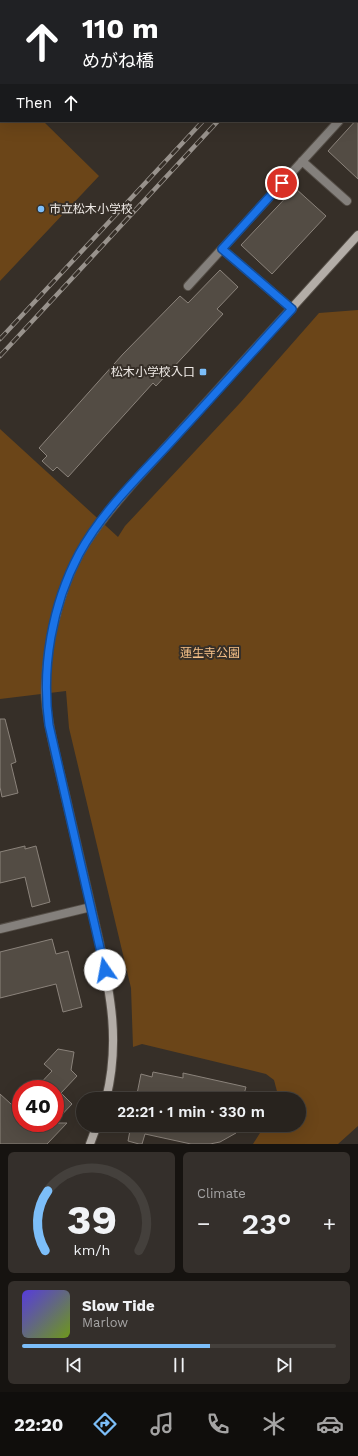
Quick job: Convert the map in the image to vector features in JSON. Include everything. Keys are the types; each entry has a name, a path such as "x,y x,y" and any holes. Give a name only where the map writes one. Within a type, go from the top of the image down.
{"street":[{"path":"107,1092 114,1028 108,983 50,733 46,701 46,685 51,642 57,612 79,554 106,515 135,480 358,235"},
{"path":"90,1144 94,1132"}],"lane":[{"path":"188,286 338,122"},
{"path":"302,161 347,201"},
{"path":"222,249 292,309"},
{"path":"0,929 91,907"}],"green space":[{"name":"市立松木小学校","path":"0,122 44,122 99,176 0,281"},
{"name":"蓮生寺公園","path":"358,310 358,1126 338,1144 253,1144 261,1132 306,1132 306,1092 277,1092 274,1080 266,1074 142,1044 133,1047 131,988 69,728 66,691 0,699 0,429 118,537 125,526 240,403 319,313"}],"building":[{"path":"354,122 358,122 358,179 328,151"},
{"path":"295,188 326,216 272,274 241,245"},
{"path":"220,270 238,287 217,309 223,314 156,386 153,383 68,477 57,467 53,471 42,461 47,456 39,448 123,354 180,296 188,303"},
{"path":"0,719 5,719 16,762 11,764 18,793 2,797 0,787"},
{"path":"25,846 25,849 36,846 50,902 32,907 25,877 0,883 0,852"},
{"path":"52,939 56,954 68,951 82,1007 63,1012 56,984 0,998 0,952"},
{"path":"58,1049 74,1052 71,1070 77,1076 64,1090 64,1080 44,1080 52,1071 44,1064"},
{"path":"153,1072 183,1078 183,1073 246,1087 245,1092 137,1092 141,1074 152,1077"},
{"path":"0,1094 12,1105 12,1132 58,1132 47,1144 0,1144"},
{"path":"64,1096 72,1104 64,1112"},
{"path":"130,1132 237,1132 220,1142 210,1144 191,1144 145,1134 142,1144 128,1141"}],"railway":[{"path":"0,339 202,122"},
{"path":"0,356 217,122"}],"place":[{"name":"市立松木小学校","path":"41,209"},
{"name":"松木小学校入口","path":"203,372"}],"route":[{"path":"105,970 50,733 46,701 47,666 57,612 79,554 106,515 135,480 292,309 222,249 282,183"}]}
